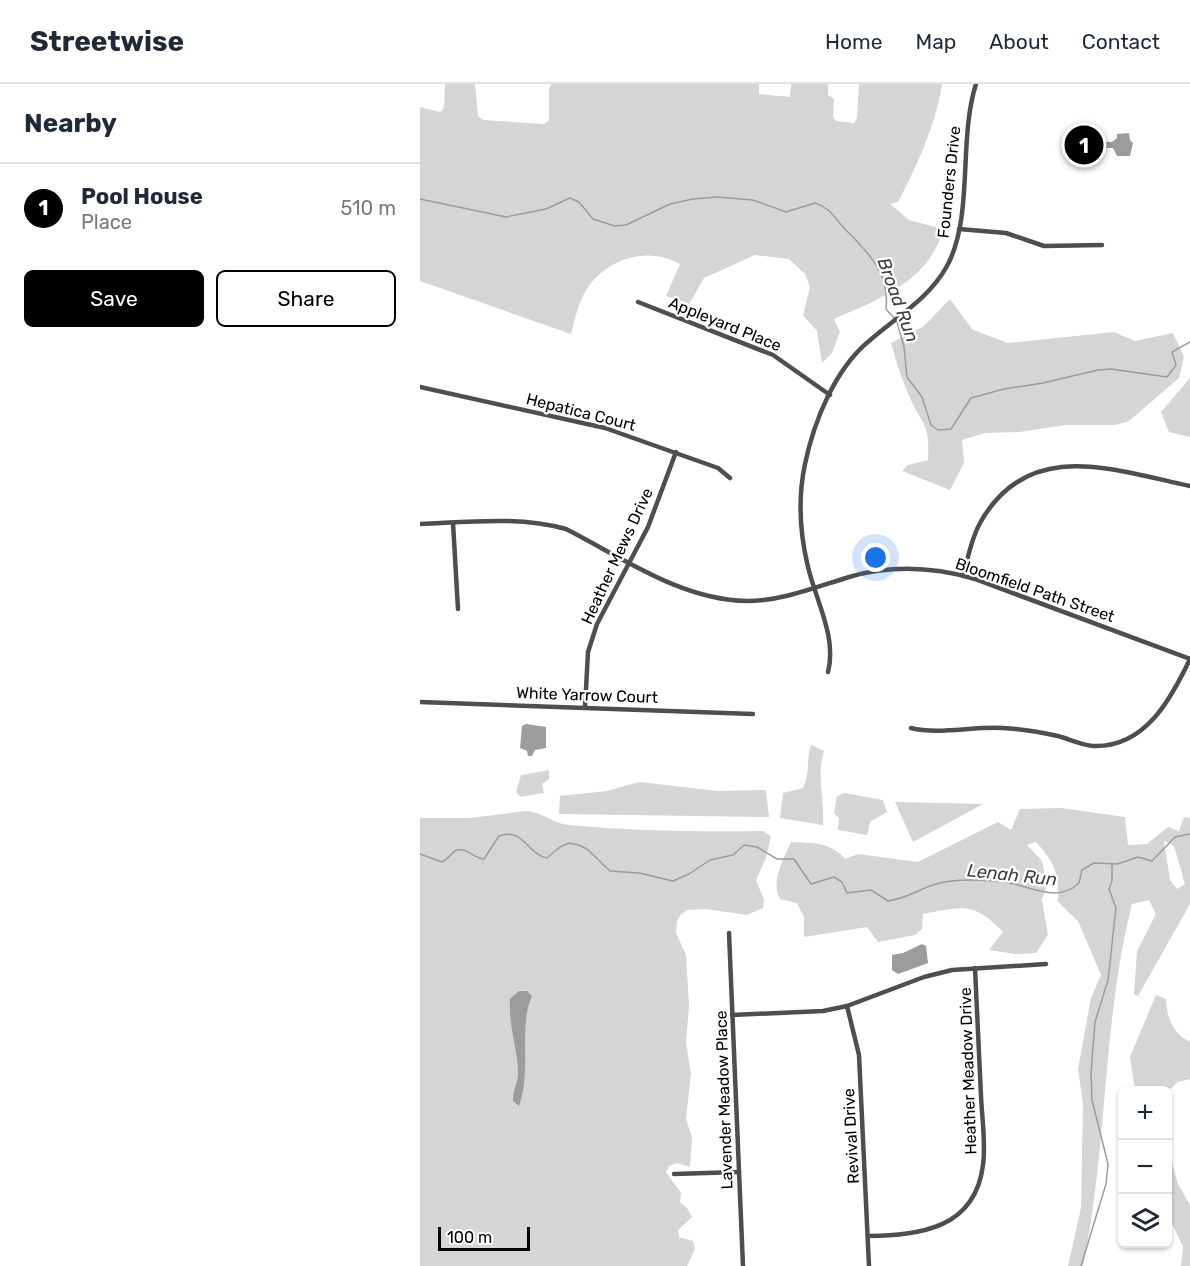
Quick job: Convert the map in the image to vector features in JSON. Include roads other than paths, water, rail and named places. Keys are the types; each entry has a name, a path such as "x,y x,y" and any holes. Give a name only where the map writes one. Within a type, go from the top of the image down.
{"street":[{"name":"Founders Drive","path":"828,672 830,646 814,588 802,531 801,496 810,441 830,396 854,356 938,281 951,258 959,229 969,113 976,84"},
{"path":"959,229 1006,233 1044,246 1102,245"},
{"name":"Appleyard Place","path":"638,302 773,355 830,396"},
{"name":"Hepatica Court","path":"420,387 605,428 718,468 730,478"},
{"name":"Heather Mews Drive","path":"585,707 588,652 597,624 648,527 676,452"},
{"path":"963,576 975,535 987,513 1006,491 1045,469 1092,465 1190,486"},
{"name":"Bloomfield Path Street","path":"420,524 499,521 551,525 566,529 676,586 717,598 768,599 852,576 894,569 923,569 963,576 1190,659"},
{"path":"453,523 458,609"},
{"path":"911,728 921,730 996,727 1042,733 1093,746 1115,743 1140,731 1163,710 1190,659"},
{"name":"White Yarrow Court","path":"420,702 753,714"},
{"name":"Lavender Meadow Place","path":"729,933 743,1266"},
{"path":"732,1015 815,1012 848,1006 924,977 975,968 1046,964"},
{"name":"Heather Meadow Drive","path":"868,1236 915,1233 936,1228 961,1211 977,1187 984,1156 975,968"},
{"name":"Revival Drive","path":"848,1006 859,1055 869,1266"},
{"path":"674,1174 739,1172"}],"waterway":[{"name":"Broad Run","path":"420,199 506,217 546,209 570,198 579,202 593,219 615,226 626,225 670,204 693,199 717,197 753,200 786,212 815,203 832,214 876,264 885,284 886,309 894,318"},
{"name":"Broad Run","path":"897,322 904,347 907,377 922,397 931,425 938,430 951,429 971,398 1004,389 1111,369 1167,377 1176,365 1172,352 1190,342"},
{"name":"Lenah Run","path":"420,854 442,862 455,851 461,850 484,859 499,836 507,834 514,835 534,852 547,858 569,843 587,849 610,871 639,873 673,881 689,874 710,860 733,855 744,845 757,847 777,859 794,859 811,884 834,877 842,882 847,893 871,890 888,901 936,884 961,880 1005,882 1044,892 1062,892 1079,883 1082,870 1094,863 1117,864 1138,857 1152,861 1175,837 1190,834"},
{"path":"1081,1266 1106,1184 1108,1164 1092,1100 1091,1073 1095,1022 1108,980 1116,908 1109,889 1112,881 1112,864"}],"place":[{"name":"Pool House","path":"1084,145"}]}
